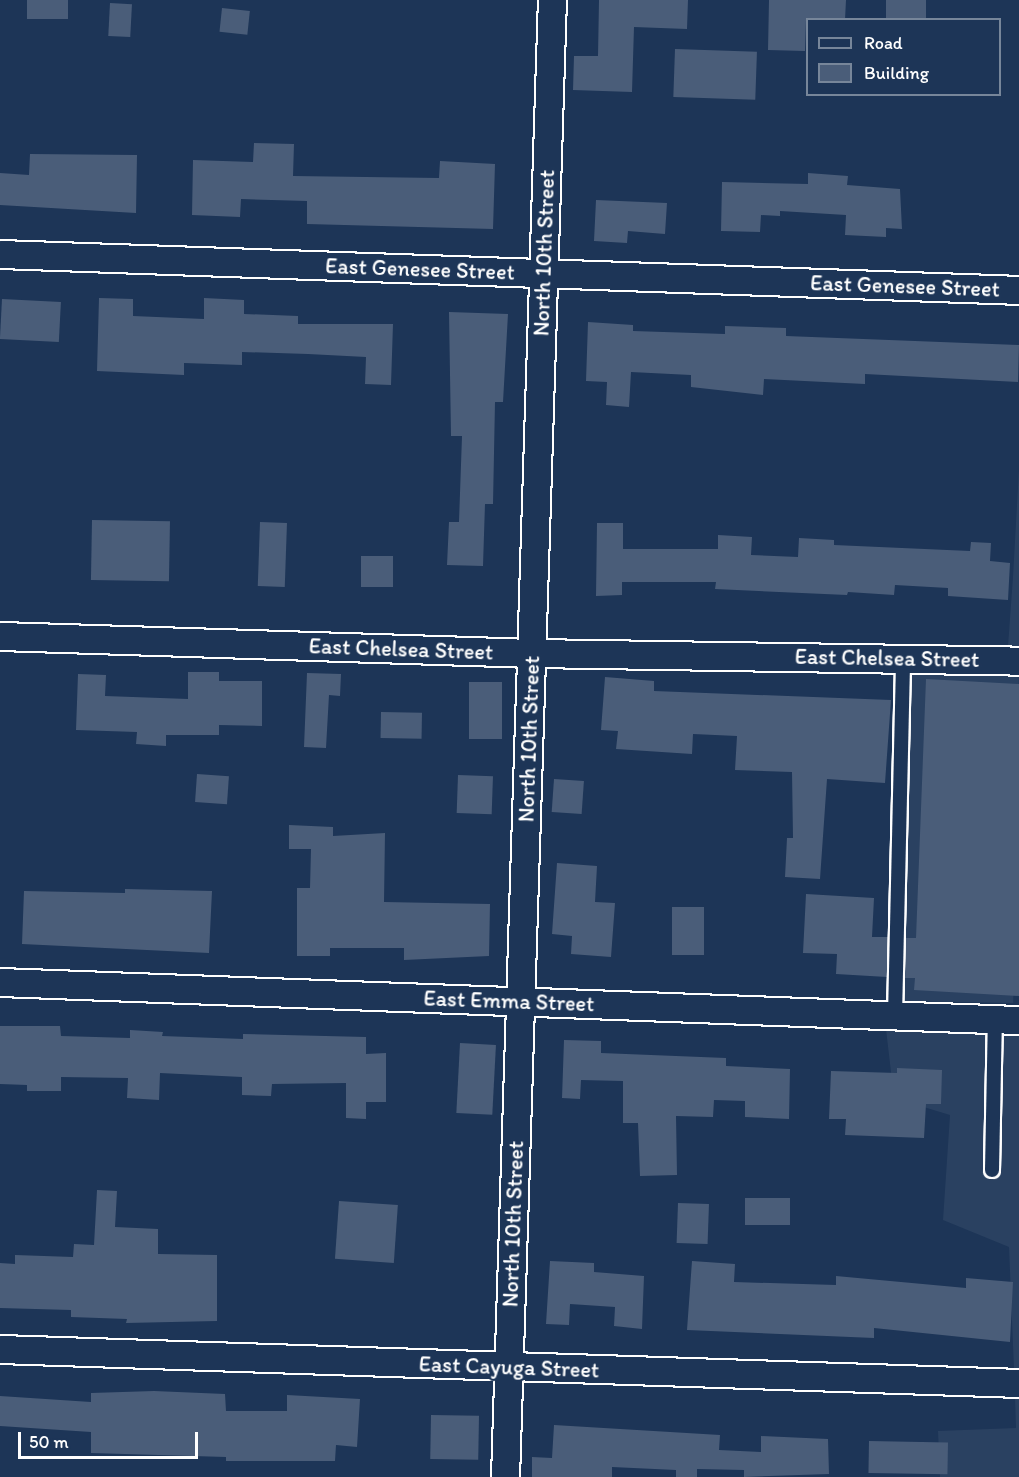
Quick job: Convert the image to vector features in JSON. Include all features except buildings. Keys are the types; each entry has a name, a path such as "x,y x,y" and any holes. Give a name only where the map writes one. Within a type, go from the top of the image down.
{"street":[{"name":"North 10th Street","path":"505,1477 552,0"},
{"name":"East Genesee Street","path":"0,254 1019,290"},
{"name":"East Chelsea Street","path":"0,636 532,653 1019,661"},
{"name":"East Emma Street","path":"0,982 1007,1020"},
{"name":"East Cayuga Street","path":"0,1349 1019,1383"}],"lane":[{"path":"895,1016 903,658"},
{"path":"992,1170 1007,1020"}],"shaded area":[{"path":"1019,469 1019,646 1008,646 1013,577"},
{"path":"903,672 1019,674 1013,1003 897,1001"},
{"path":"886,1029 1019,1034 1019,1369 1014,1369 1009,1247 943,1220 950,1115 894,1098"},
{"path":"1015,1397 1019,1397 1019,1477 940,1477 938,1431 1016,1428"}]}
